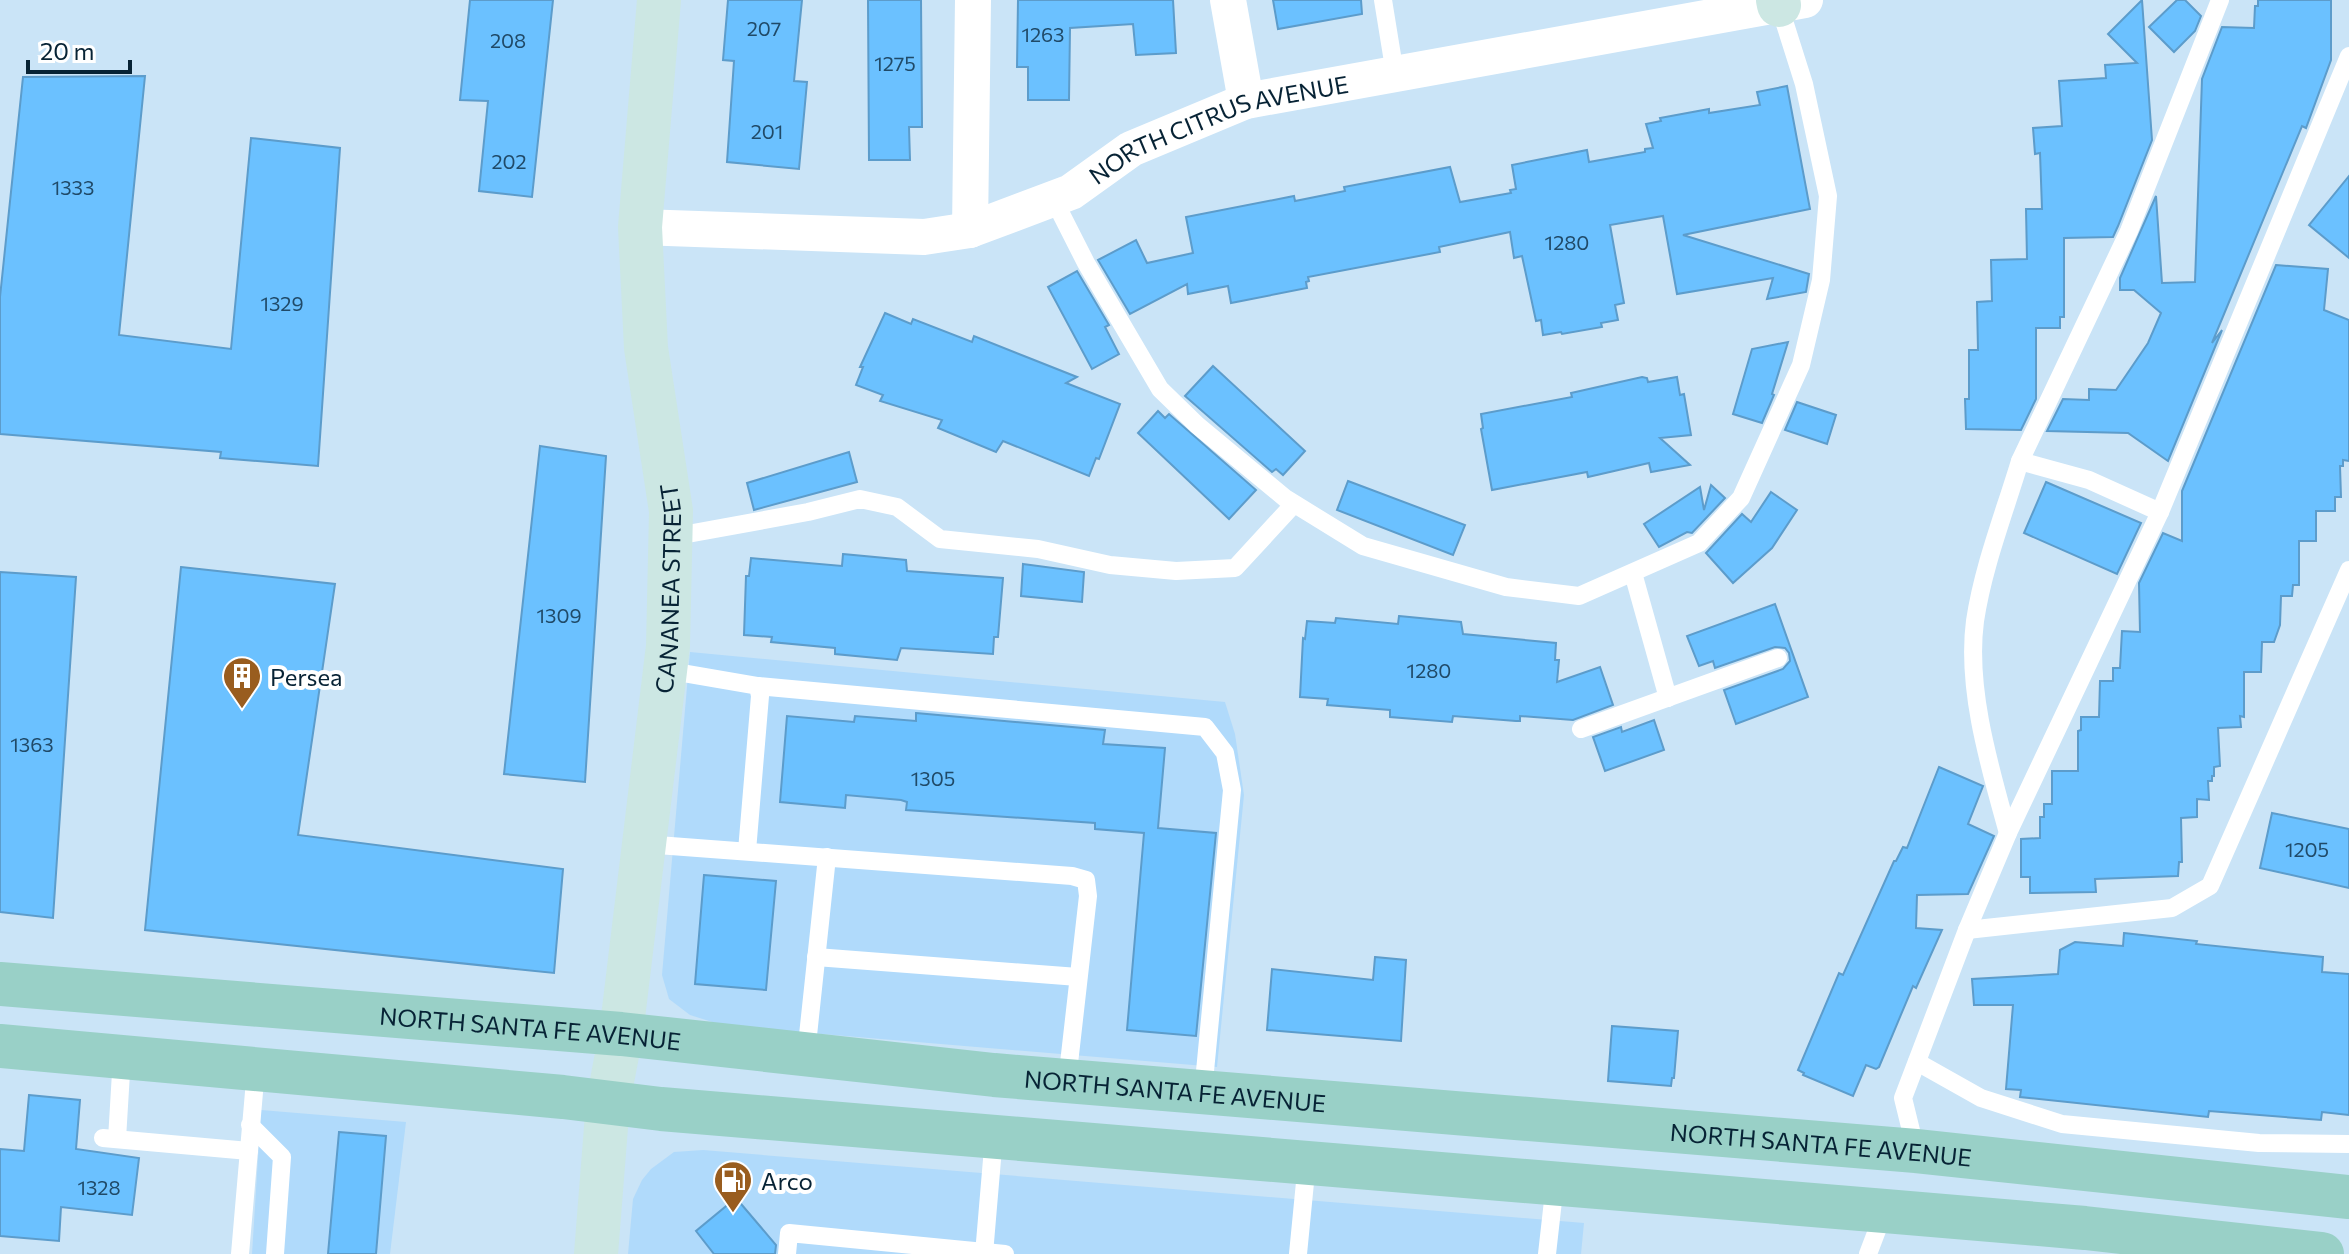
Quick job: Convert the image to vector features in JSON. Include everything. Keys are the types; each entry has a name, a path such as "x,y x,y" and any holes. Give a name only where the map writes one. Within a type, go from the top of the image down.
{"main road":[{"name":"NORTH SANTA FE AVENUE","path":"0,984 621,1034 1067,1081 1916,1151 2349,1197"},
{"path":"0,1024 65,1029 85,1026 99,1011 105,993"},
{"path":"0,1046 661,1109 2099,1230 2310,1253"}],"street":[{"name":"CANANEA STREET","path":"596,1254 608,1102 621,1034 665,670 671,511 646,348 640,227 659,0"},
{"path":"970,230 973,0"},
{"path":"1228,0 1246,101"},
{"name":"NORTH CITRUS AVENUE","path":"640,227 924,237 970,230 1071,192 1131,149 1246,101 1787,2"}],"lane":[{"path":"1383,0 1395,74"},
{"path":"2008,833 1991,770 1975,684 1975,624 1985,575 2020,461 2129,231 2220,0"},
{"path":"1053,198 1086,263 1160,389 1197,425 1294,504 1363,546 1506,587 1579,596 1699,543 1741,498 1801,365 1821,280 1828,196 1787,2"},
{"path":"1916,1151 1903,1098 1967,930 2008,833 2160,512 2349,56"},
{"path":"2020,461 2089,480 2160,512"},
{"path":"671,537 860,499 897,507 940,539 1038,549 1110,565 1176,571 1235,568 1294,504"},
{"path":"1967,930 2172,908 2210,886 2349,570"},
{"path":"1633,573 1668,698"},
{"path":"1581,729 1778,658"},
{"path":"665,670 758,686 1205,727 1225,753 1232,790 1203,1092"},
{"path":"747,851 760,696 758,686"},
{"path":"644,844 1072,876 1086,880 1088,896 1067,1081"},
{"path":"806,1054 827,857"},
{"path":"816,957 1078,977"},
{"path":"122,1056 110,1139 249,1151"},
{"path":"1917,1062 1981,1098 2062,1124 2259,1143 2349,1144"},
{"path":"240,1254 256,1069"},
{"path":"250,1125 282,1157 275,1254"},
{"path":"984,1253 994,1136"},
{"path":"1298,1254 1307,1162"},
{"path":"1547,1254 1555,1183"},
{"path":"1868,1254 1885,1211"},
{"path":"787,1254 789,1233 1005,1254"}],"shaded area":[{"path":"690,652 1225,702 1235,734 1244,795 1217,1067 725,1026 690,1015 669,999 662,975"},
{"path":"261,1110 406,1122 390,1254 252,1254"},
{"path":"703,1150 1584,1223 1581,1254 628,1254 633,1199 642,1180 674,1152"}],"building":[{"path":"470,0 553,0 532,197 479,191 488,101 460,100"},
{"path":"728,0 802,0 794,81 807,82 799,169 727,162 734,61 723,60"},
{"path":"868,0 921,0 922,127 909,127 910,160 869,160"},
{"path":"1018,0 1173,0 1176,53 1136,55 1133,24 1070,28 1069,100 1028,100 1028,67 1017,67"},
{"path":"1273,0 1361,0 1362,14 1278,29"},
{"path":"2142,0 2152,140 2118,226 2113,237 2064,238 2064,317 2060,317 2060,328 2036,328 2036,399 2021,430 1966,429 1969,350 1978,350 1977,302 1992,301 1991,260 2027,259 2026,209 2042,209 2040,153 2035,154 2033,128 2062,126 2059,81 2106,78 2105,65 2137,63 2108,34"},
{"path":"2177,0 2185,0 2201,16 2195,31 2174,52 2149,27"},
{"path":"2258,0 2331,0 2331,60 2306,128 2302,126 2212,343 2222,330 2168,461 2128,433 2047,431 2063,399 2089,400 2089,389 2116,390 2148,343 2161,313 2134,290 2120,290 2120,278 2156,196 2162,283 2195,282 2202,79 2222,27 2254,28"},
{"path":"145,76 119,335 231,349 251,138 340,148 318,466 220,458 221,452 0,434 0,297 23,77"},
{"path":"1787,86 1810,209 1683,235 1809,274 1806,292 1767,299 1773,278 1677,294 1663,216 1610,225 1624,303 1615,305 1618,320 1601,323 1602,327 1562,334 1543,335 1541,320 1536,321 1522,256 1514,258 1510,232 1439,247 1440,252 1308,277 1307,288 1231,303 1228,286 1188,294 1187,284 1130,314 1098,260 1136,240 1147,263 1193,253 1186,217 1294,196 1295,201 1345,191 1344,187 1450,167 1460,202 1511,193 1510,190 1516,189 1512,165 1587,150 1589,162 1645,152 1645,149 1653,148 1646,124 1661,121 1660,118 1709,109 1709,113 1760,105 1757,92"},
{"path":"2349,176 2349,258 2309,225"},
{"path":"2276,265 2328,269 2324,310 2349,320 2349,461 2343,460 2343,466 2340,466 2341,497 2335,497 2335,511 2316,511 2316,541 2299,541 2299,585 2293,585 2292,596 2281,596 2280,625 2274,642 2262,642 2261,672 2244,672 2244,717 2240,716 2241,727 2218,728 2220,766 2214,767 2212,781 2208,781 2209,800 2197,799 2197,817 2181,818 2182,862 2179,862 2178,876 2095,879 2096,892 2030,893 2030,877 2021,877 2021,839 2040,838 2040,817 2044,817 2044,804 2052,804 2052,771 2078,771 2081,717 2099,717 2100,681 2113,681 2113,668 2120,668 2122,631 2140,632 2139,583 2163,533 2182,541 2182,491"},
{"path":"1077,271 1109,325 1105,327 1119,354 1092,369 1048,287"},
{"path":"885,313 911,324 913,319 972,342 974,336 1077,377 1066,383 1120,404 1099,459 1096,458 1089,476 1003,441 996,452 938,428 942,420 880,401 883,395 856,385 863,367 860,367"},
{"path":"1788,342 1774,395 1762,423 1733,414 1752,349"},
{"path":"1213,366 1305,451 1283,475 1276,469 1272,472 1185,396"},
{"path":"1677,377 1680,395 1684,394 1691,435 1660,438 1690,465 1651,472 1649,463 1588,477 1587,472 1492,490 1481,414 1572,397 1571,393 1647,378 1648,382"},
{"path":"1797,402 1836,415 1827,444 1785,430"},
{"path":"1158,411 1165,418 1169,414 1256,490 1229,519 1138,433"},
{"path":"540,446 606,456 585,782 504,774"},
{"path":"849,452 857,482 754,510 747,483"},
{"path":"1348,481 1465,525 1453,555 1337,510"},
{"path":"2046,482 2141,523 2117,574 2024,533"},
{"path":"1711,485 1725,498 1692,533 1687,532 1659,547 1644,524 1700,487 1704,510"},
{"path":"1771,492 1797,510 1772,548 1733,583 1706,553 1742,514 1751,522"},
{"path":"843,554 906,560 907,571 1003,578 998,637 994,637 993,654 901,648 897,660 835,654 835,648 771,642 772,637 744,635 746,576 749,576 751,558 842,566"},
{"path":"1023,564 1084,572 1082,602 1021,596"},
{"name":"Persea","path":"181,567 335,584 298,835 563,869 554,973 145,930"},
{"path":"0,572 76,577 53,918 0,912"},
{"path":"1775,604 1808,697 1736,724 1724,690 1783,669 1790,661 1789,653 1785,648 1775,647 1715,668 1713,661 1699,666 1687,636"},
{"path":"1399,616 1461,622 1463,634 1556,643 1555,660 1559,660 1557,682 1600,667 1613,705 1573,720 1520,716 1520,721 1516,721 1453,716 1452,722 1390,717 1390,710 1327,705 1328,699 1300,697 1303,638 1307,621 1335,623 1336,618 1398,624"},
{"path":"916,713 1105,730 1103,744 1165,748 1158,828 1216,833 1196,1036 1127,1030 1144,833 1095,829 1095,823 906,810 907,802 901,800 846,795 845,808 780,802 787,716 854,722 855,716 916,721"},
{"path":"1654,720 1664,750 1605,771 1593,737 1621,727 1622,732"},
{"path":"1939,767 1983,786 1968,824 1994,836 1968,894 1917,895 1916,928 1942,930 1916,988 1913,986 1879,1067 1876,1069 1866,1065 1853,1096 1798,1070 1839,973 1843,975 1894,861 1903,847 1907,848"},
{"path":"2272,813 2349,829 2349,888 2260,868"},
{"path":"704,875 776,881 766,990 695,984"},
{"path":"2124,933 2323,957 2322,972 2349,974 2349,1115 2322,1112 2321,1120 2209,1111 2208,1117 2020,1097 2021,1090 2006,1089 2013,1005 1974,1005 1972,979 2058,974 2060,950 2075,942 2123,946"},
{"path":"1375,957 1406,960 1401,1041 1267,1030 1272,969 1373,980"},
{"path":"1612,1026 1678,1031 1671,1086 1608,1081"},
{"path":"29,1095 80,1100 76,1149 139,1158 132,1215 61,1207 59,1241 0,1236 0,1149 24,1151"},
{"path":"339,1132 386,1136 376,1254 328,1254"},
{"name":"Arco","path":"736,1198 776,1245 775,1254 714,1254 696,1231"}],"place":[{"name":"Persea","path":"242,710"},
{"name":"Arco","path":"733,1214"}]}
